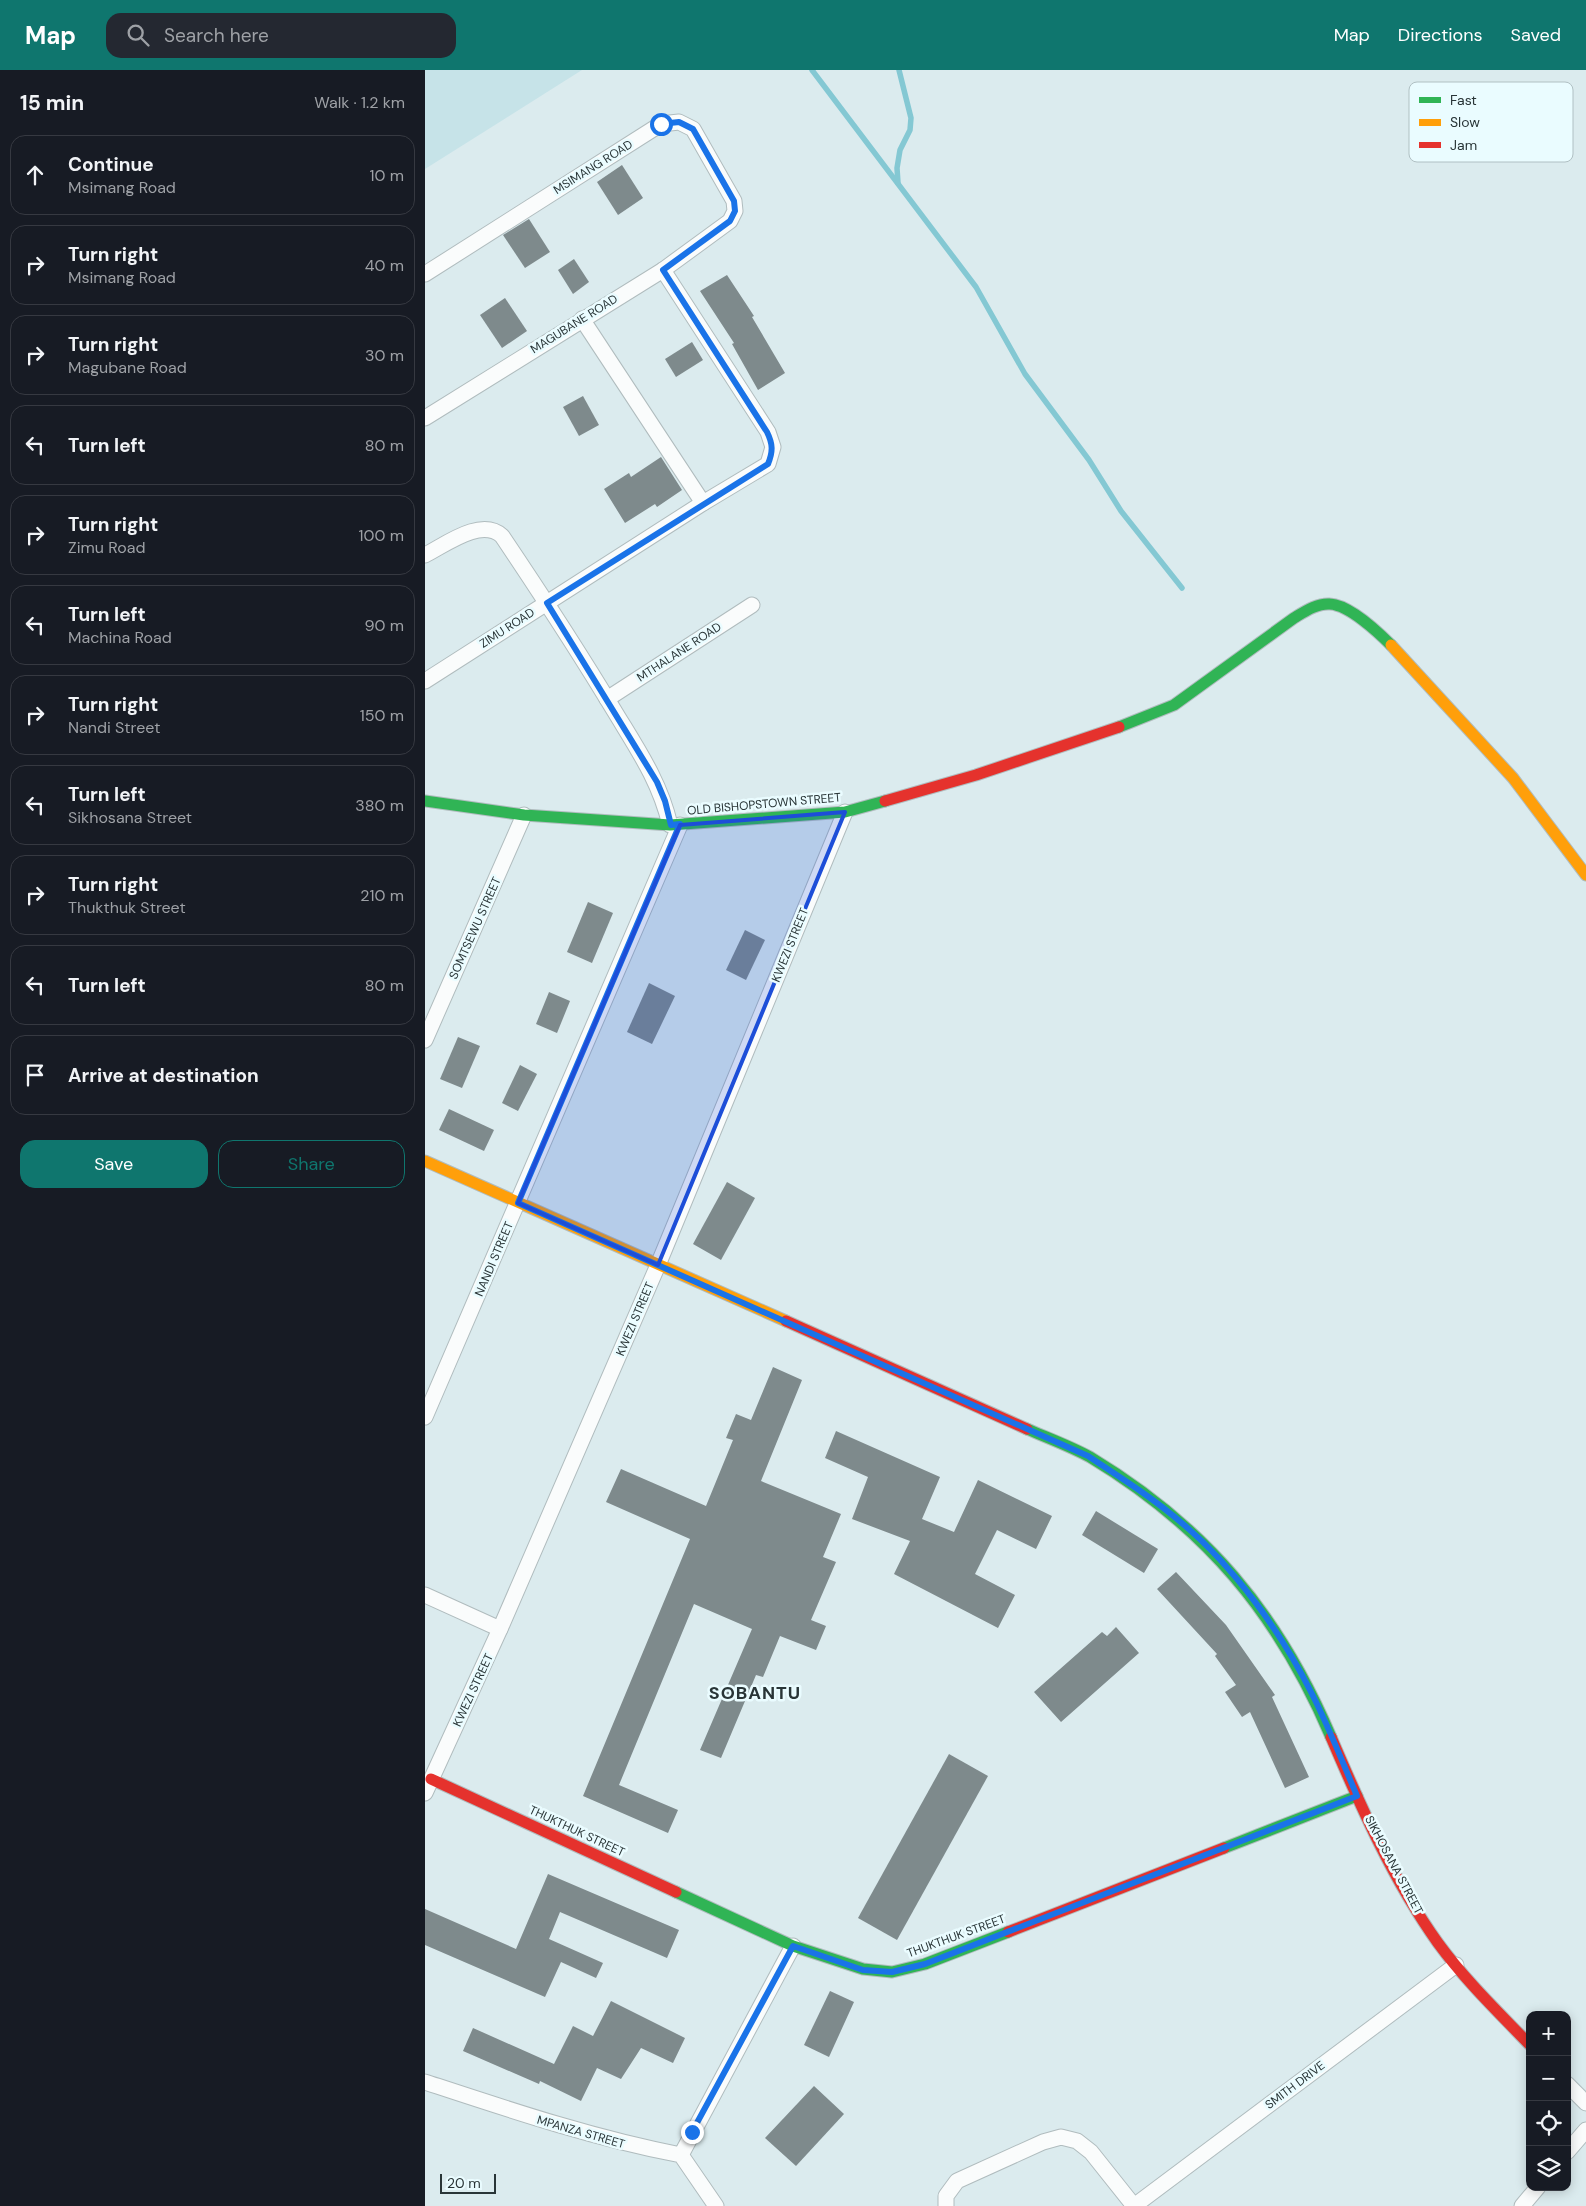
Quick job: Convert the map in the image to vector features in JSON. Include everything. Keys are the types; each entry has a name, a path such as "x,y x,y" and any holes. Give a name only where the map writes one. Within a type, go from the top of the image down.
{"street":[{"name":"MSIMANG ROAD","path":"425,274 661,124 670,122 679,122 693,129 734,201 733,217 722,227"},
{"name":"MAGUBANE ROAD","path":"425,418 663,270 722,227"},
{"name":"ZIMU ROAD","path":"425,681 703,503 768,464 773,447 767,432 663,270"},
{"path":"582,319 703,503"},
{"path":"425,555 474,530 491,529 502,536 547,603 657,782 675,825"},
{"name":"MTHALANE ROAD","path":"607,699 752,604"},
{"name":"OLD BISHOPSTOWN STREET","path":"425,801 524,815 675,825 845,812 975,775 1126,725 1173,705 1203,686 1294,618 1311,608 1331,604 1368,624 1388,642 1513,778 1586,875"},
{"name":"KWEZI STREET","path":"425,1793 501,1630 658,1265 845,812"},
{"name":"SOMTSEWU STREET","path":"425,1040 524,815"},
{"name":"NANDI STREET","path":"425,1417 518,1203 675,825"},
{"name":"SIKHOSANA STREET","path":"425,1161 1088,1456 1139,1489 1184,1525 1225,1566 1238,1580 1275,1630 1311,1691 1357,1796 1402,1885 1429,1929 1456,1965 1481,1996 1526,2041"},
{"path":"425,1595 501,1630"},
{"name":"THUKTHUK STREET","path":"431,1779 793,1946 863,1970 892,1972 925,1964 1357,1796"},
{"path":"716,2206 681,2155 793,1946"},
{"name":"SMITH DRIVE","path":"946,2206 946,2196 957,2182 1043,2142 1061,2137 1077,2141 1091,2152 1134,2206 1456,1965"},
{"name":"MPANZA STREET","path":"425,2082 546,2122 625,2144 681,2155"},
{"path":"1571,2088 1586,2103"},
{"path":"1571,2147 1586,2130"},
{"path":"1521,2206 1534,2191"}],"highlighted area":[{"path":"845,812 658,1265 518,1203 680,825"}],"shaded area":[{"path":"425,70 582,70 425,169"}],"building":[{"path":"622,165 643,198 618,215 597,182"},
{"path":"529,219 550,252 525,268 503,235"},
{"path":"574,259 589,282 573,294 558,270"},
{"path":"727,275 754,316 752,317 785,373 758,390 732,344 734,343 700,291"},
{"path":"505,298 527,331 502,348 480,315"},
{"path":"692,342 703,360 676,377 665,359"},
{"path":"583,396 599,425 579,436 563,407"},
{"path":"661,457 682,490 657,507 655,504 625,523 604,489 629,473 631,477"},
{"path":"588,902 613,913 592,963 567,952"},
{"path":"745,930 765,940 746,980 726,970"},
{"path":"649,983 675,996 652,1044 627,1032"},
{"path":"549,992 570,1001 557,1033 536,1024"},
{"path":"458,1037 480,1046 462,1088 440,1079"},
{"path":"520,1065 537,1074 518,1111 502,1103"},
{"path":"449,1109 494,1130 484,1151 439,1130"},
{"path":"727,1182 755,1198 721,1260 693,1244"},
{"path":"773,1367 802,1380 761,1481 841,1514 823,1557 836,1562 811,1620 826,1626 816,1650 780,1636 763,1677 756,1675 721,1758 700,1750 752,1629 694,1604 619,1785 678,1810 668,1833 583,1796 690,1539 606,1502 621,1469 706,1506 733,1440 726,1438 736,1414 751,1420"},
{"path":"836,1431 940,1477 922,1519 954,1532 978,1480 1052,1516 1036,1549 997,1530 975,1574 1015,1595 998,1628 894,1574 910,1541 852,1519 868,1477 825,1458"},
{"path":"1096,1511 1158,1549 1144,1573 1082,1535"},
{"path":"1176,1572 1226,1625 1275,1695 1272,1697 1309,1777 1285,1788 1250,1712 1242,1717 1225,1692 1236,1685 1215,1656 1217,1654 1157,1589"},
{"path":"1116,1627 1139,1653 1061,1722 1034,1692 1102,1632 1107,1636"},
{"path":"949,1754 988,1776 897,1940 858,1918"},
{"path":"548,1874 679,1930 667,1958 560,1912 549,1939 603,1963 596,1978 561,1962 545,1997 425,1945 425,1909 516,1949"},
{"path":"830,1991 854,2002 829,2057 804,2045"},
{"path":"611,2001 685,2038 673,2063 641,2048 621,2079 597,2068 581,2101 540,2081 539,2084 463,2051 473,2028 554,2064 573,2026 593,2036"},
{"path":"814,2086 844,2114 796,2166 765,2138"}],"waterway":[{"path":"812,70 976,287 1025,374 1089,460 1121,511 1182,588"},
{"path":"898,183 897,168 900,150 910,130 911,118 899,70"}],"traffic: fast":[{"path":"1119,727 1174,705 1294,618 1320,605 1330,604 1346,609 1363,620 1391,645"},
{"path":"425,801 524,815 670,825 845,812 885,801"},
{"path":"1027,1429 1090,1457 1131,1484 1169,1513 1203,1544 1234,1577 1262,1612 1310,1692 1331,1737"},
{"path":"1224,1848 1357,1796"},
{"path":"676,1892 793,1946 863,1969 892,1972 925,1964 1008,1932"}],"traffic: slow":[{"path":"1391,645 1513,778 1586,875"},
{"path":"425,1161 786,1321"}],"traffic: jam":[{"path":"885,801 976,775 1119,727"},
{"path":"786,1321 1027,1429"},
{"path":"1331,1737 1379,1843 1422,1919 1459,1970 1526,2041"},
{"path":"431,1779 676,1892"},
{"path":"1008,1932 1224,1848"}],"district":[{"name":"SOBANTU","path":"755,1693"}],"route":[{"path":"661,124 679,122 693,129 734,201 735,211 730,221 663,270 767,432 773,447 772,456 768,464 703,503 547,603 657,782 665,801 671,825 680,824 518,1203 1088,1456 1139,1489 1184,1525 1238,1580 1275,1630 1311,1691 1357,1796 925,1964 892,1972 863,1970 793,1946 692,2132"}]}
